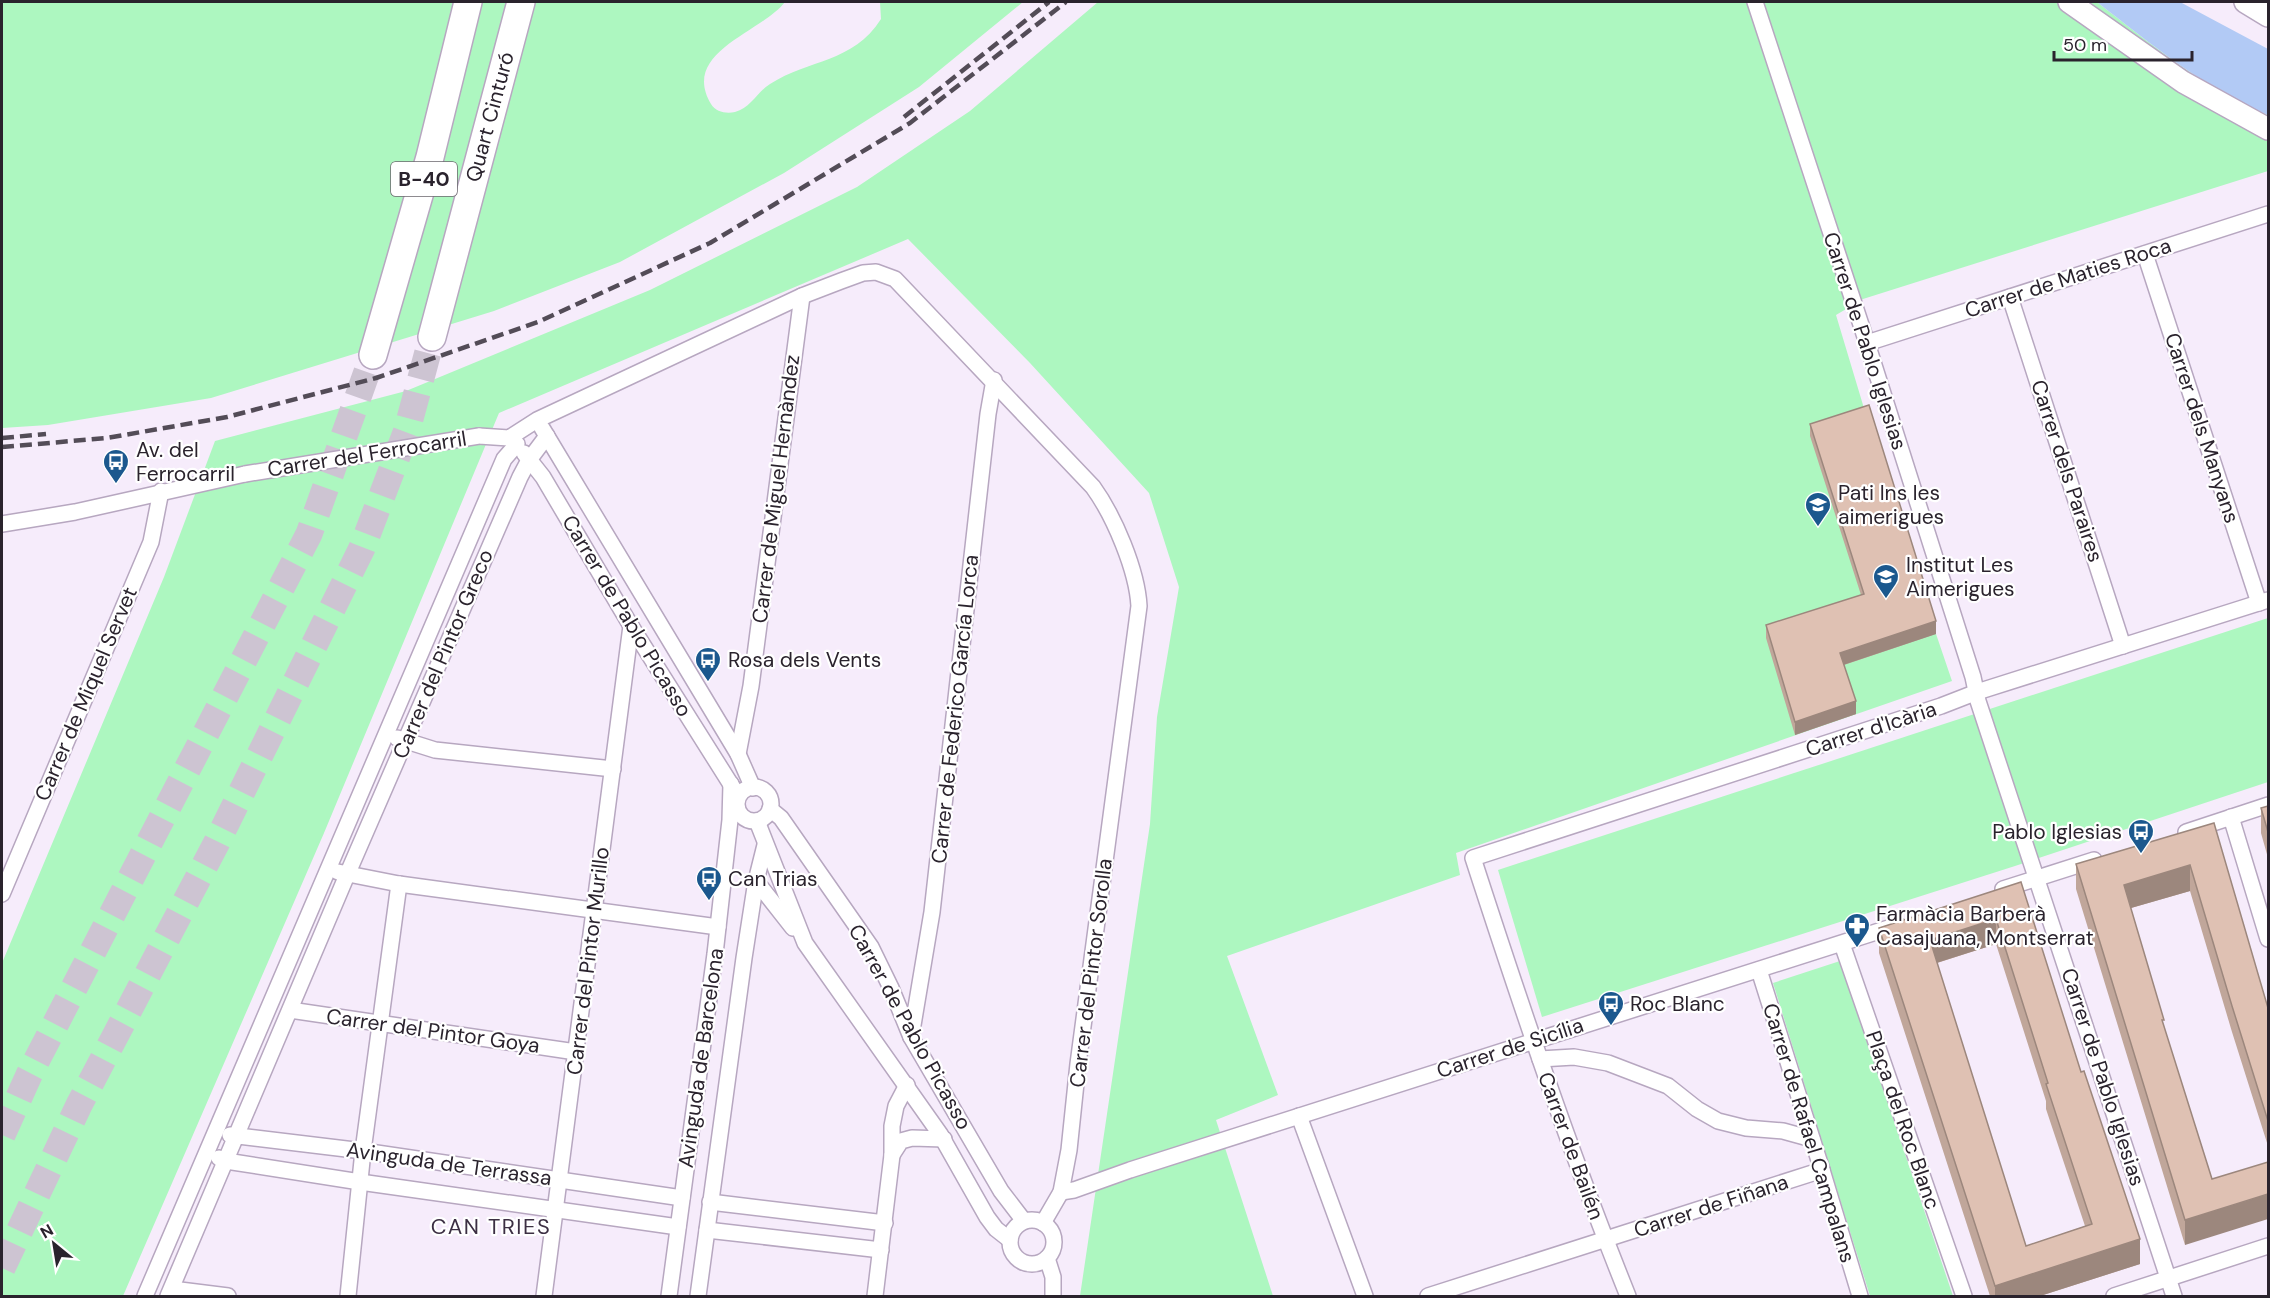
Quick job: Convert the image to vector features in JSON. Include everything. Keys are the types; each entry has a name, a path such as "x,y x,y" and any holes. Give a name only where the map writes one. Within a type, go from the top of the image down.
{"highway":[{"name":"B-40","path":"373,355 430,157 468,2"},
{"name":"Quart Cinturó","path":"432,337 521,2"}],"main road":[{"path":"2069,2 2183,81 2268,129"},
{"path":"2245,2 2268,16"}],"street":[{"name":"Carrer de Pablo Iglesias","path":"1755,2 2174,1296"},
{"name":"Carrer de Maties Roca","path":"1867,343 2268,214"},
{"name":"Carrer dels Manyans","path":"2145,254 2264,601"},
{"path":"513,441 544,417 802,296 854,276 876,272 887,274 895,279 994,380"},
{"name":"Carrer de Miguel Hernàndez","path":"738,754 751,686 802,296"},
{"name":"Carrer dels Paraires","path":"2010,297 2123,646"},
{"name":"Carrer del Pintor Sorolla","path":"994,380 1093,486 1107,506 1120,534 1139,594 1125,719 1078,1064 1069,1150 1060,1192 1043,1223"},
{"name":"Carrer de Federico García Lorca","path":"910,1036 932,912 988,414 994,380"},
{"name":"Carrer de Pablo Picasso","path":"544,417 547,436 738,754 753,788"},
{"name":"Carrer del Ferrocarril","path":"2,525 75,512 160,491 245,474 479,436 513,441"},
{"name":"Carrer del Pintor Greco","path":"170,1293 347,875 529,460 547,436"},
{"name":"Carrer de Pablo Picasso","path":"513,441 543,477 734,803"},
{"name":"Carrer del Pintor Greco","path":"145,1296 327,868 513,441"},
{"name":"Carrer de Miquel Servet","path":"2,894 151,542 160,491"},
{"name":"Carrer d'Icària","path":"1473,858 1941,706 1977,692 2264,601"},
{"name":"Carrer del Pintor Murillo","path":"544,1296 631,626"},
{"path":"386,733 435,750 613,769"},
{"path":"753,788 760,789 767,794 770,801 770,808 766,816 757,821 745,818 734,803 743,791 753,788"},
{"name":"Avinguda de Barcelona","path":"669,1296 734,803"},
{"path":"2169,837 2268,805"},
{"name":"Carrer de Pablo Picasso","path":"770,808 782,818 871,947 891,988 910,1036 1001,1191 1024,1221"},
{"path":"2231,817 2268,939"},
{"name":"Carrer de Pablo Picasso","path":"757,821 805,943"},
{"name":"Avinguda de Barcelona","path":"698,1296 756,881 765,845"},
{"path":"1989,894 2107,856"},
{"name":"Carrer de Bailén","path":"1473,858 1532,1041 1628,1296"},
{"path":"327,868 347,875 399,884 718,927"},
{"name":"Carrer de Pablo Picasso","path":"756,881 805,943 907,1085 944,1139 987,1217 996,1229 1010,1240"},
{"path":"348,1296 363,1151 399,884"},
{"name":"Carrer de Sicília","path":"1060,1192 1074,1190 1130,1170 1910,921"},
{"name":"Plaça del Roc Blanc","path":"1842,944 1964,1296"},
{"name":"Carrer de Rafael Campalans","path":"1759,970 1860,1296"},
{"name":"Carrer del Pintor Goya","path":"290,1010 576,1052"},
{"path":"1540,1059 1574,1057 1608,1063 1668,1086 1697,1109 1718,1121 1746,1128 1783,1131 1812,1139"},
{"path":"875,1296 892,1155 892,1126 896,1106 907,1085"},
{"path":"1299,1116 1365,1296"},
{"name":"Avinguda de Terrassa","path":"215,1134 363,1151 682,1198"},
{"path":"892,1155 901,1141 912,1138 944,1139"},
{"path":"207,1153 226,1161"},
{"name":"Avinguda de Terrassa","path":"226,1161 678,1227"},
{"name":"Carrer de Fiñana","path":"1428,1296 1822,1170"},
{"path":"710,1202 885,1223"},
{"path":"1036,1220 1043,1223 1052,1232 1054,1241 1052,1250 1047,1258 1038,1263 1024,1262 1013,1252 1010,1240 1015,1229 1024,1221 1036,1220"},
{"path":"706,1230 881,1250"},
{"path":"2114,1296 2268,1246"},
{"path":"1047,1258 1053,1276 1053,1296"},
{"path":"170,1293 228,1296"}],"green space":[{"path":"2,2 785,2 774,13 727,45 714,57 706,70 704,86 711,104 718,111 728,113 741,110 770,84 800,69 830,59 857,44 881,19 880,2 1023,2 919,87 784,173 620,262 494,311 211,398 48,425 2,428"},
{"path":"1098,2 2097,2 2200,78 2244,104 2268,115 2268,171 1863,299 1836,315 1899,525 1952,681 1456,853 1460,875 1227,956 1278,1095 1216,1120 1273,1296 1080,1296 1150,824 1157,717 1179,587 1149,493 1030,363 908,239 499,413 324,833 123,1296 2,1296 2,963 164,577 215,441 406,391 650,290 857,187 970,111"},
{"path":"2268,618 2268,782 2015,866 1542,1017 1498,870"},
{"path":"1840,961 1953,1296 1870,1296 1773,983"}],"water":[{"path":"2097,2 2180,2 2268,49 2268,115 2244,104 2200,78"}],"building":[{"path":"1869,405 1936,621 1840,653 1856,701 1795,722 1766,625 1864,594 1810,424"},
{"path":"2268,806 2268,832 2261,808"},
{"path":"2214,823 2268,1008 2268,1121 2190,865 2124,885 2164,1020 2162,1020 2212,1179 2268,1162 2268,1194 2185,1220 2076,864"},
{"path":"2021,882 2081,1072 2084,1071 2140,1239 1995,1286 1879,928","holes":["1996,919 2048,1083 2046,1084 2092,1224 2026,1246 1930,940"]}],"tunnel":[{"path":"2,1268 79,1105 217,842 362,548 407,430 432,337"},
{"path":"2,1135 29,1075 309,534 373,355"}],"railway":[{"path":"904,117 1049,2"},
{"path":"2,447 107,438 227,417 376,378 538,322 710,243 910,123 1066,2"},
{"path":"2,438 46,434"}],"place":[{"name":"Av. del Ferrocarril","path":"116,485"},
{"name":"Pati Ins les aimerigues","path":"1818,528"},
{"name":"Institut Les Aimerigues","path":"1886,600"},
{"name":"Rosa dels Vents","path":"708,683"},
{"name":"Pablo Iglesias","path":"2141,855"},
{"name":"Can Trias","path":"709,902"},
{"name":"Farmàcia Barberà Casajuana, Montserrat","path":"1857,949"},
{"name":"Roc Blanc","path":"1611,1027"}],"district":[{"name":"CAN TRIES","path":"491,1226"}]}
